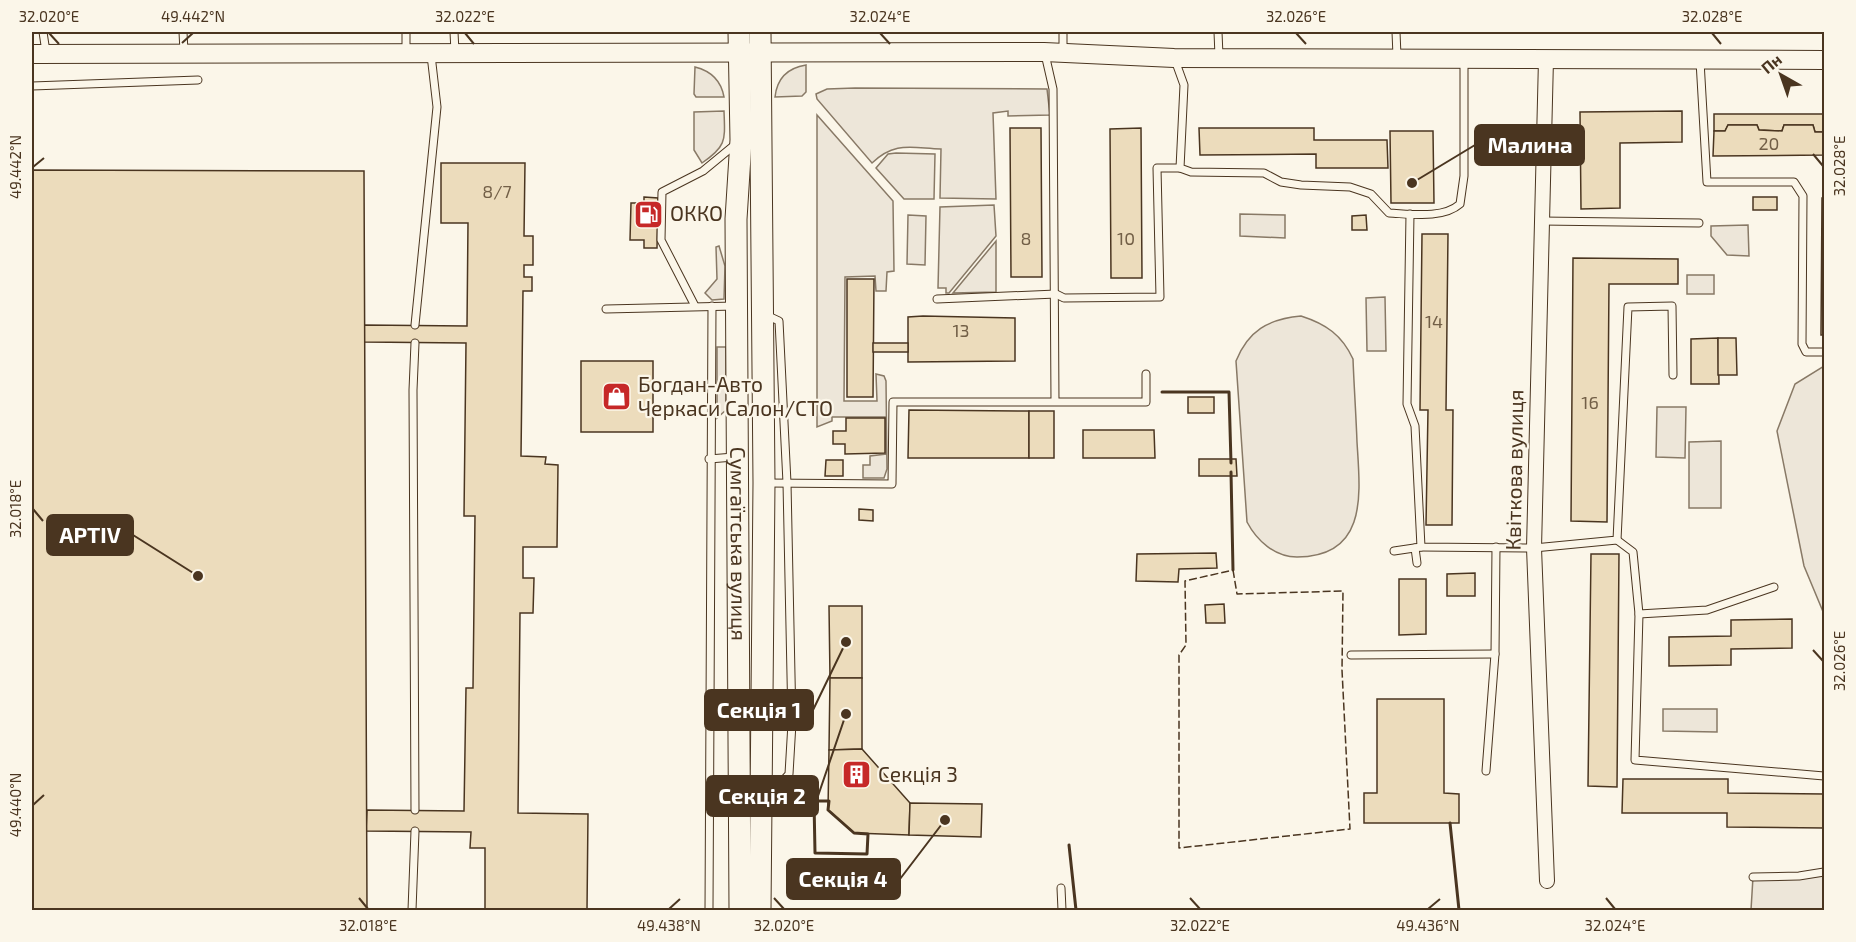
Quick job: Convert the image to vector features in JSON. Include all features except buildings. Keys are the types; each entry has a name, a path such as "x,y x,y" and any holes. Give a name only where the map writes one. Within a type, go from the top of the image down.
{"main road":[{"name":"Сумгаїтська вулиця","path":"739,32 750,53 763,314 764,483 759,806 750,902"},
{"name":"Сумгаїтська вулиця","path":"750,902 739,457 736,219 750,53 760,32"}],"street":[{"path":"39,54 455,55 1044,52 1174,58 1824,60"},
{"name":"Квіткова вулиця","path":"1546,59 1534,548 1547,881"}],"lane":[{"path":"39,54 44,32"},
{"path":"183,32 184,55"},
{"path":"405,55 406,32"},
{"path":"454,32 455,55"},
{"path":"1063,32 1063,53"},
{"path":"1218,32 1219,58"},
{"path":"1396,32 1397,59"},
{"path":"1044,52 1053,89 1055,401"},
{"path":"415,326 438,107 431,55"},
{"path":"1174,58 1184,85 1180,168"},
{"path":"937,299 1056,294 1064,298 1160,297 1157,168 1180,168 1191,172 1264,173 1281,182 1350,187 1371,194 1389,213 1447,212 1460,204 1464,177 1464,59"},
{"path":"1700,61 1707,182 1794,182 1803,196 1802,345 1806,352 1824,352"},
{"path":"32,86 198,80"},
{"path":"695,306 662,240 662,192 703,171 741,140"},
{"path":"1410,214 1407,404 1415,426 1417,563"},
{"path":"1541,221 1700,223"},
{"path":"709,910 709,459 712,306"},
{"path":"606,309 738,306"},
{"path":"1617,540 1628,307 1672,306 1673,375"},
{"path":"759,806 789,774 792,723 787,483 779,321 763,314"},
{"path":"415,343 412,390 415,810"},
{"path":"764,483 892,484 892,402 1146,402 1146,374"},
{"path":"709,459 739,457"},
{"path":"1394,551 1418,548 1534,548 1617,540 1633,552 1639,614 1635,760 1824,776"},
{"path":"1486,771 1495,654 1496,547"},
{"path":"1639,614 1707,610 1774,587"},
{"path":"1351,655 1495,654"},
{"path":"412,910 415,831"},
{"path":"1753,877 1799,876 1824,872"},
{"path":"1062,888 1062,910"}],"shaded area":[{"path":"806,65 806,92 802,96 775,97 778,84 784,75 788,71"},
{"path":"695,67 714,77 724,97 696,97 694,94"},
{"path":"827,89 1047,89 1050,115 1008,116 1008,111 993,113 996,199 940,198 941,149 904,147 888,151 872,163 817,99 816,94"},
{"path":"724,111 723,142 716,152 702,163 694,150 694,112"},
{"path":"817,115 893,201 894,271 887,272 886,291 876,291 875,276 845,277 844,401 877,401 876,374 884,376 886,381 887,469 884,478 863,478 863,465 870,465 870,456 886,454 885,417 832,417 832,421 817,427"},
{"path":"888,154 935,154 934,199 904,199 876,168"},
{"path":"994,205 996,236 949,293 946,293 946,288 938,288 940,207"},
{"path":"1240,214 1285,215 1285,238 1240,236"},
{"path":"908,215 926,216 925,265 907,264"},
{"path":"1748,225 1749,256 1727,255 1711,236 1711,226"},
{"path":"996,241 996,292 953,293"},
{"path":"719,246 725,266 724,299 712,300 705,293 717,279 716,247"},
{"path":"1687,275 1714,275 1714,294 1687,294"},
{"path":"1385,297 1386,351 1367,351 1366,298"},
{"path":"1301,316 1332,331 1344,343 1353,359 1359,481 1355,518 1348,534 1337,546 1320,554 1297,557 1281,554 1267,547 1247,522 1236,361 1253,334 1261,328 1279,320"},
{"path":"717,347 726,347 726,410 717,418"},
{"path":"1824,366 1824,614 1804,566 1777,431 1795,384"},
{"path":"1657,407 1686,407 1685,458 1656,457"},
{"path":"1721,441 1721,508 1689,508 1689,442"},
{"path":"1663,709 1717,709 1717,732 1663,731"},
{"path":"1824,872 1824,910 1751,910 1753,877"}],"fence":[{"path":"1233,570 1237,594 1343,591 1342,670 1350,829 1179,848 1179,655 1186,645 1185,581 1233,570"}],"wall":[{"path":"1162,392 1229,392 1231,463"},
{"path":"1231,472 1233,570"},
{"path":"814,801 829,801 828,810 854,833 868,834 867,854 815,853 814,801"},
{"path":"1450,823 1459,910"},
{"path":"1069,845 1076,910"}],"place":[{"name":"Малина","path":"1412,183"},
{"name":"ОККО","path":"649,214"},
{"name":"Богдан-Авто Черкаси Салон/СТО","path":"617,397"},
{"name":"APTIV","path":"198,576"},
{"name":"Секція 1","path":"846,642"},
{"name":"Секція 2","path":"846,714"},
{"name":"Секція 3","path":"857,775"},
{"name":"Секція 4","path":"945,820"}]}
